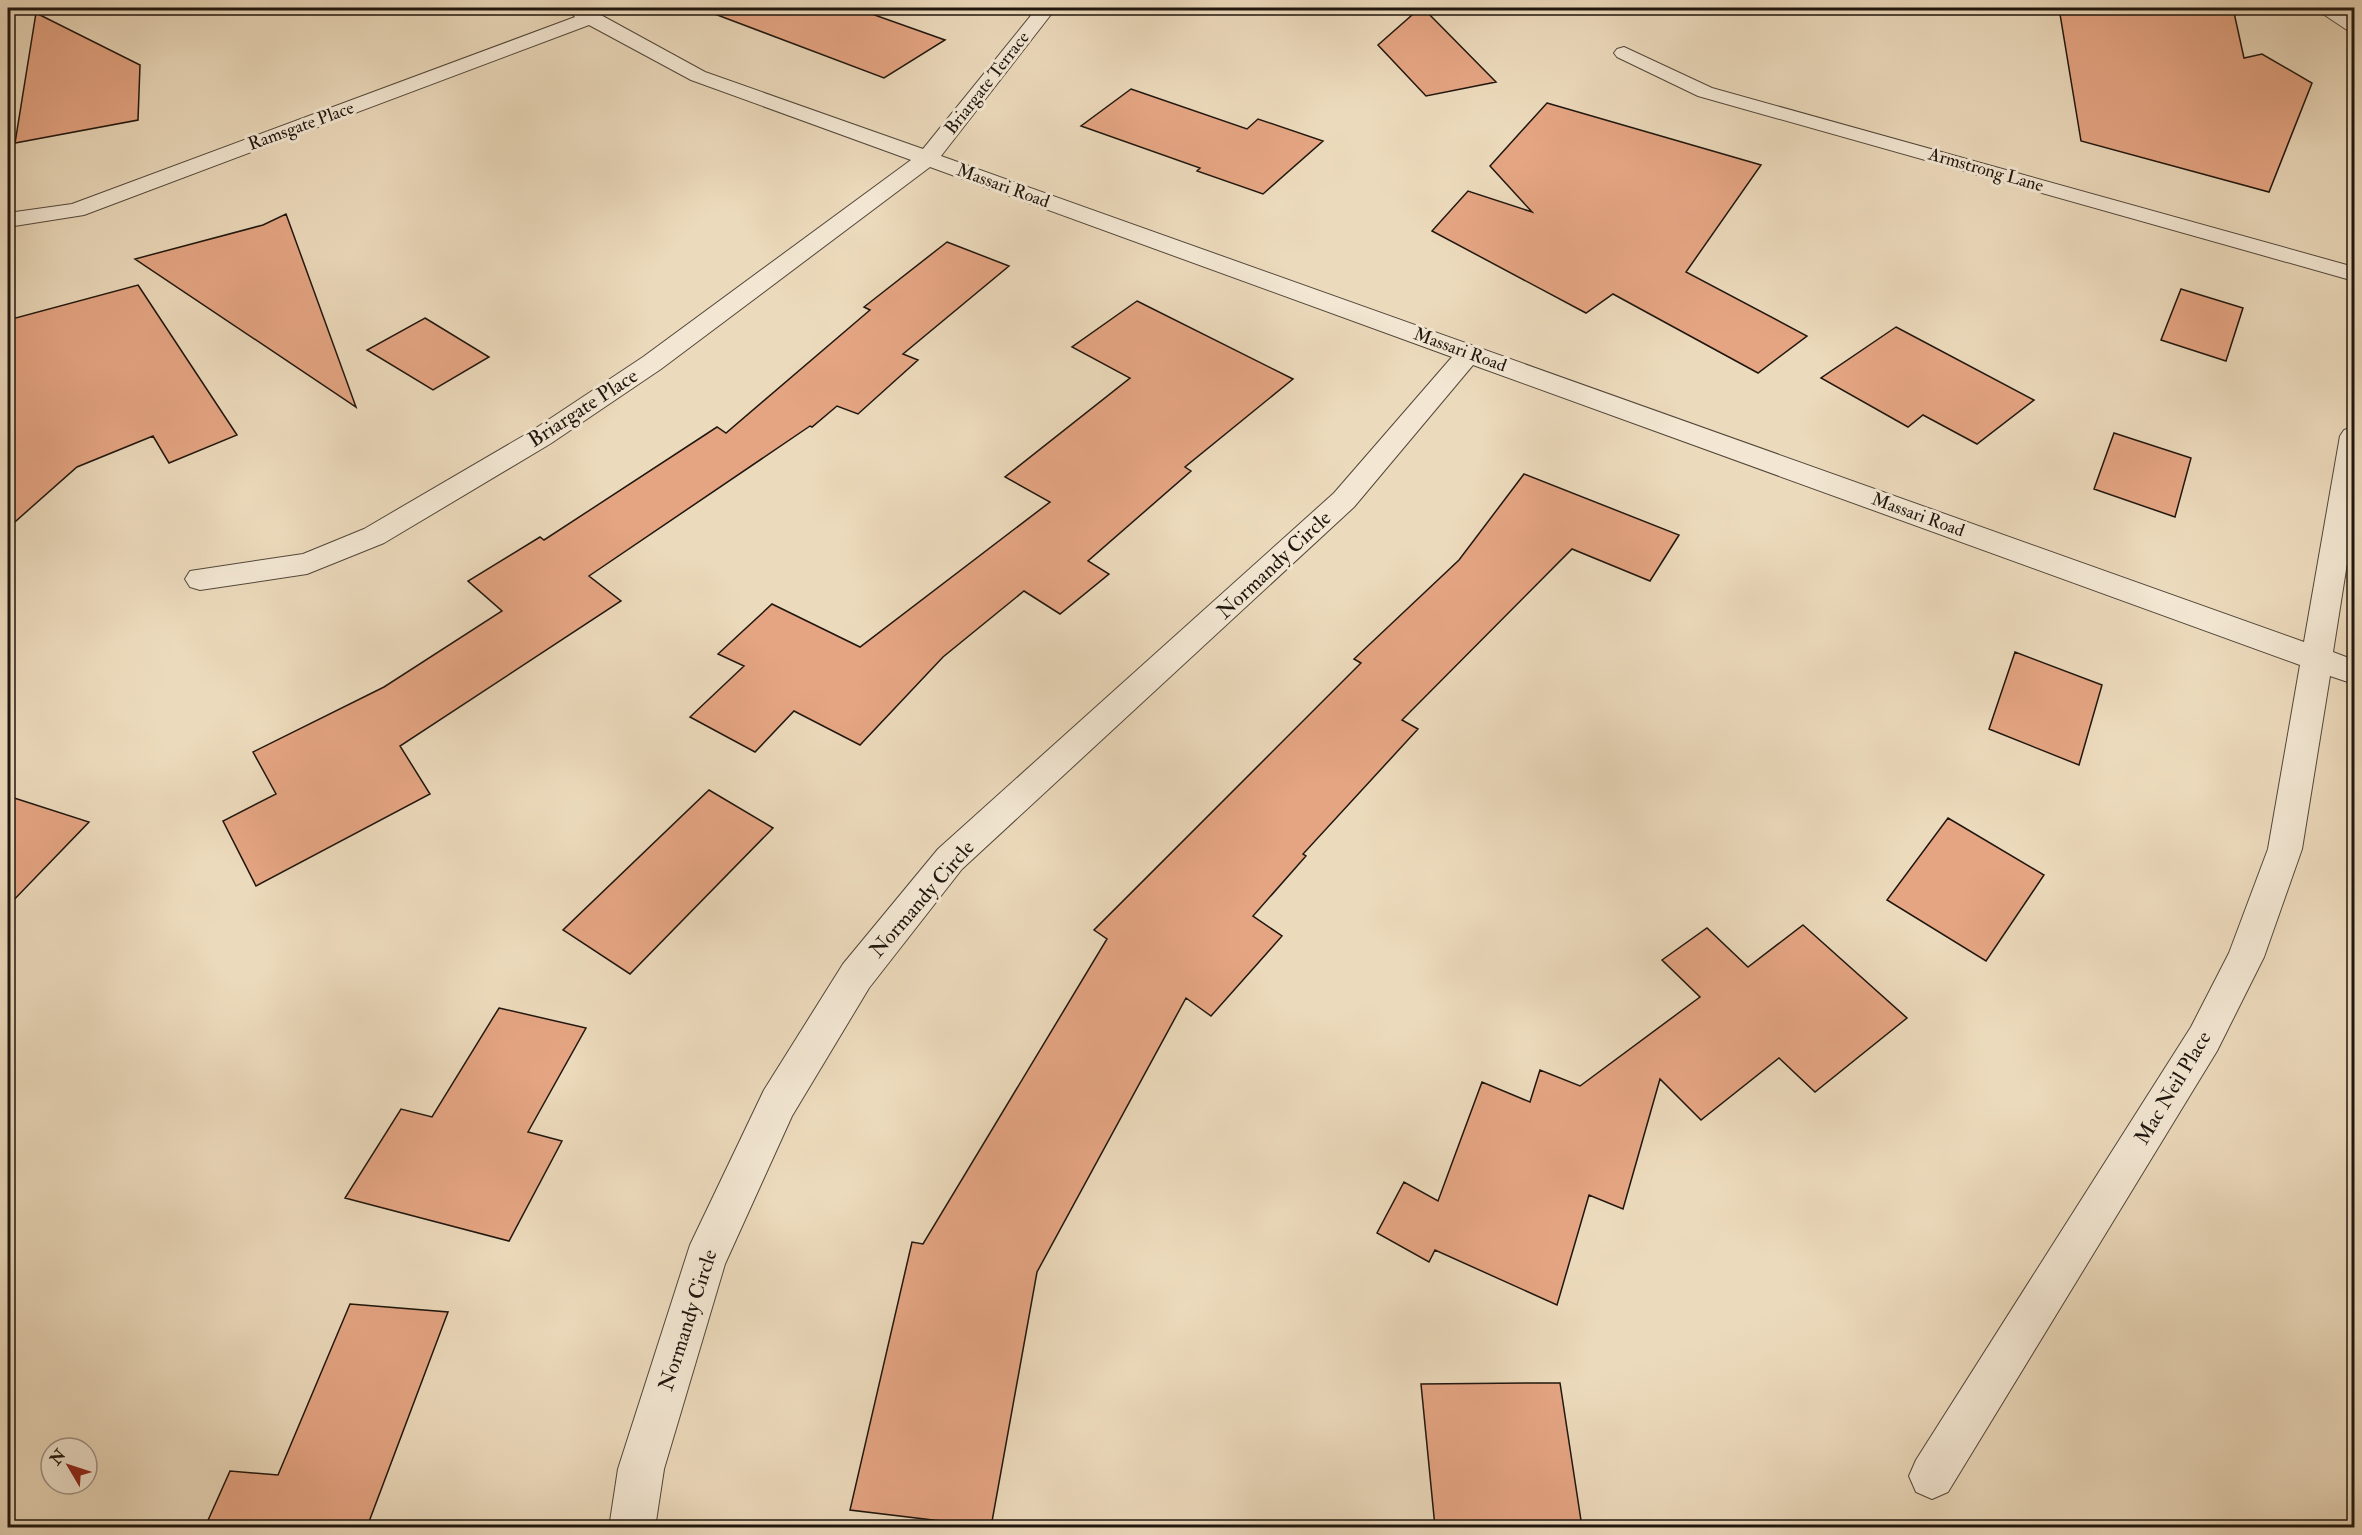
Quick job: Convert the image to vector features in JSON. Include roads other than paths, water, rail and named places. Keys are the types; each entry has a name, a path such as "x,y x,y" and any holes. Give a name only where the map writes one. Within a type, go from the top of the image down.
{"street":[{"name":"Briargate Terrace","path":"927,159 1047,8"},
{"path":"2327,8 2355,26"},
{"name":"Massari Road","path":"583,13 698,76 2355,672"},
{"name":"Ramsgate Place","path":"8,220 76,210 583,13"},
{"name":"Armstrong Lane","path":"1624,53 1705,92 2355,273"},
{"name":"Briargate Place","path":"200,579 307,564 374,536 540,438 652,363 927,159"},
{"name":"Normandy Circle","path":"632,1527 641,1469 705,1260 778,1103 856,976 950,859 1344,500 1469,353"},
{"name":"Mac Neil Place","path":"1932,1476 2204,1039 2246,957 2285,849 2355,436"}]}
